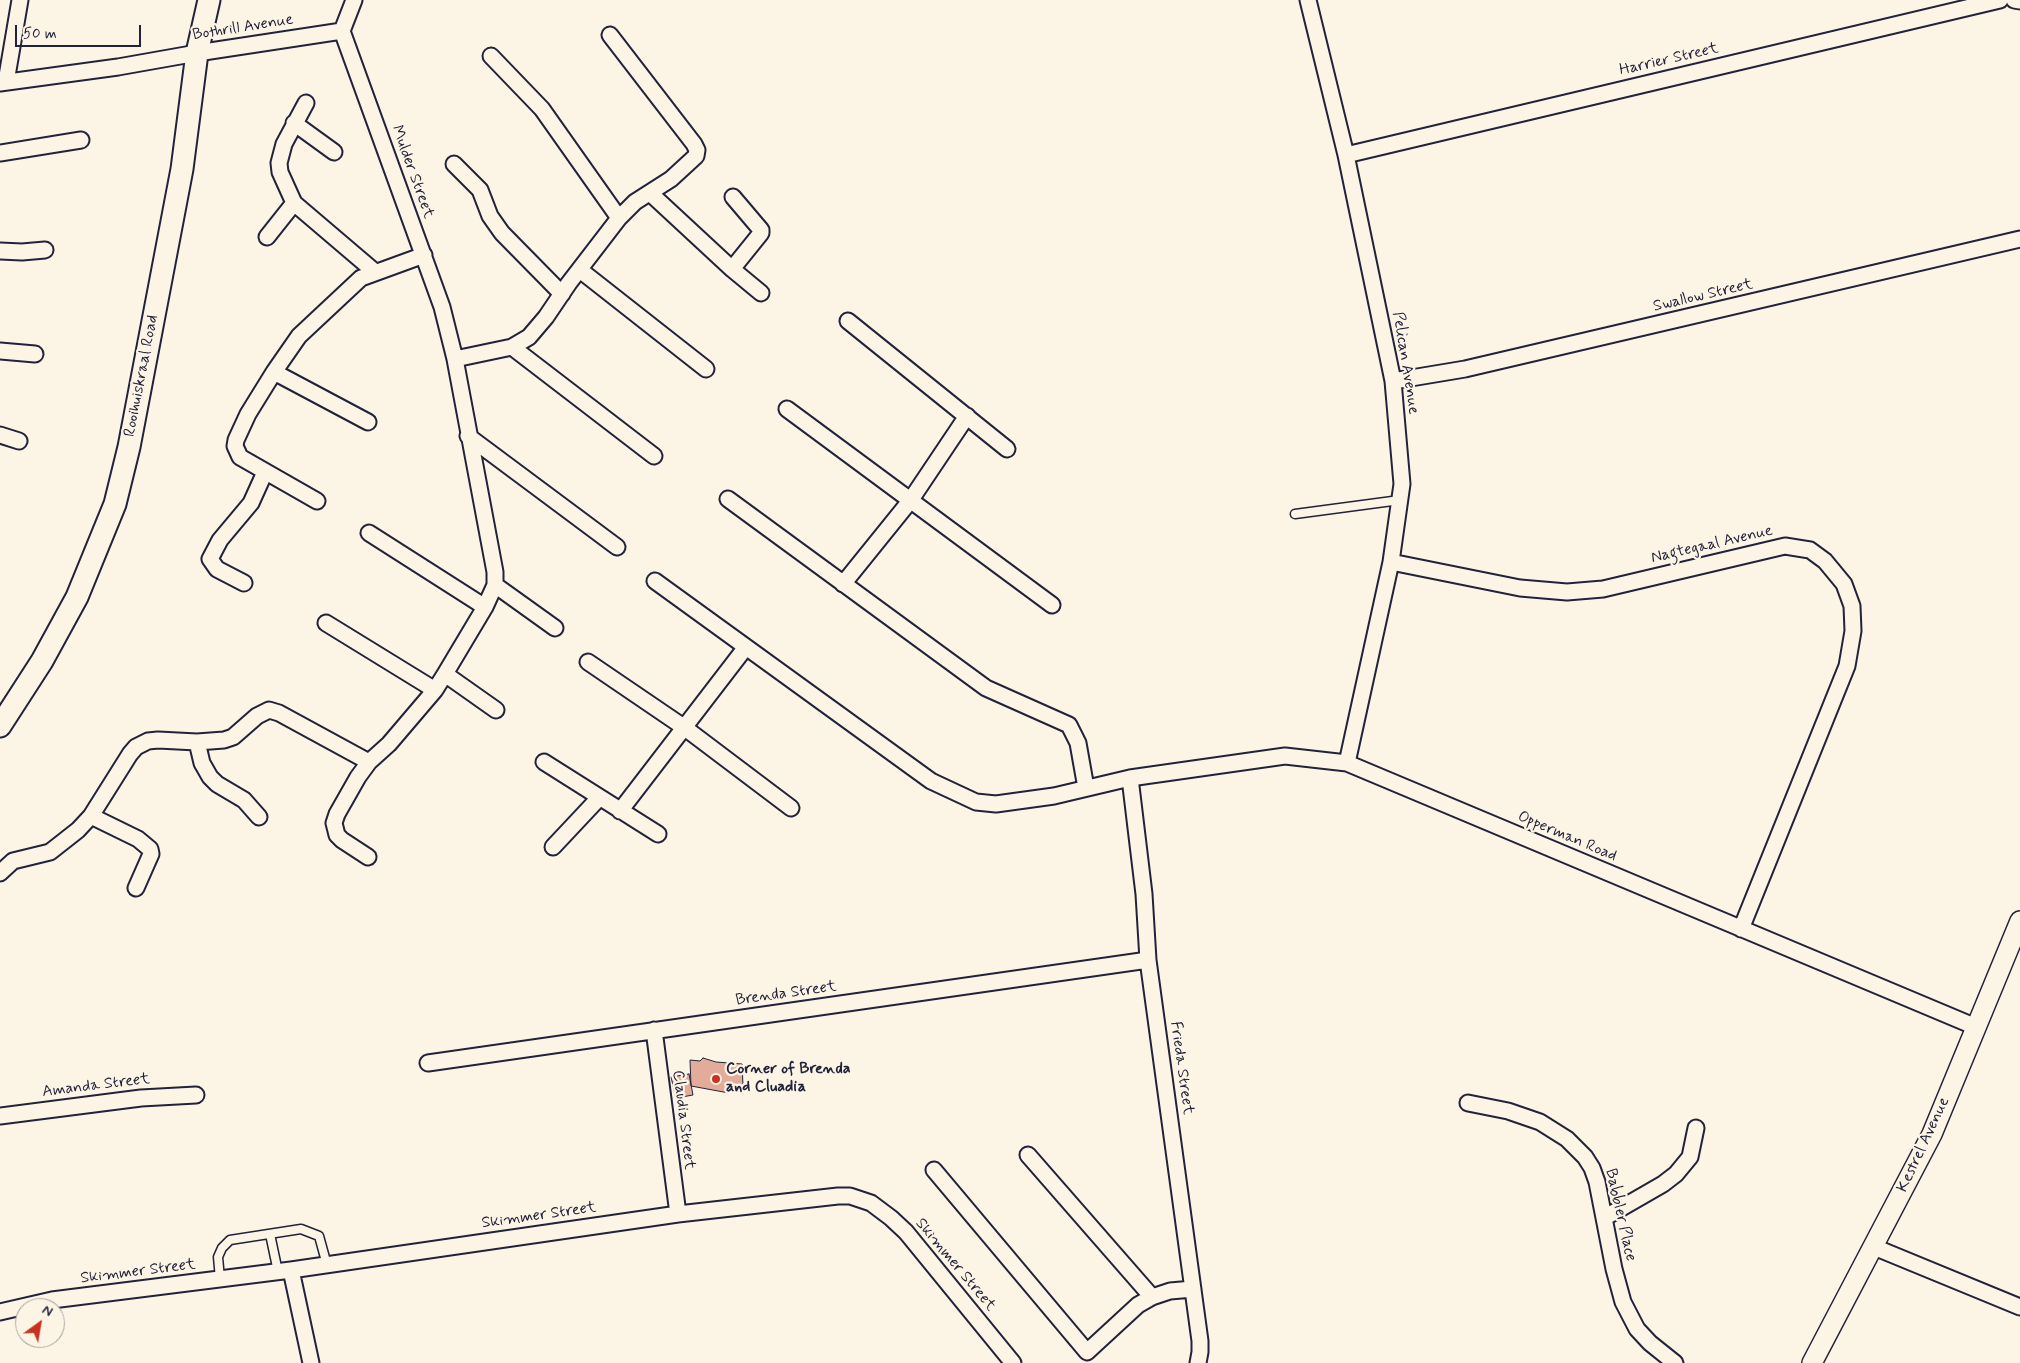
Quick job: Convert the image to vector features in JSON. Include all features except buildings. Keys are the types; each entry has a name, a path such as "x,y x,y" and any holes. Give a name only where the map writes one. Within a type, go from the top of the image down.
{"main road":[{"name":"Rooihuiskraal Road","path":"0,726 42,661 76,597 115,504 129,447 182,169 197,53 209,0"}],"street":[{"path":"3,82 20,0"},
{"path":"342,31 354,0"},
{"name":"Pelican Avenue","path":"1308,0 1346,155 1393,381 1402,484 1391,562 1347,764"},
{"name":"Harrier Street","path":"1346,155 2000,0"},
{"path":"2014,0 2020,1"},
{"name":"Bothrill Avenue","path":"3,82 118,67 342,31"},
{"name":"Mulder Street","path":"342,31 442,307 455,359 468,436 495,566 495,586"},
{"path":"455,359 512,347 529,337 546,317 618,218 635,202 693,161 697,150 687,134 610,35"},
{"path":"491,56 542,109 618,218"},
{"path":"306,103 284,144 279,163 280,172 294,203 375,272"},
{"path":"294,123 334,152"},
{"path":"0,153 81,140"},
{"path":"454,164 480,190 490,216 502,233 562,294"},
{"path":"650,193 761,293"},
{"path":"732,268 758,237 761,230 733,197"},
{"path":"267,237 294,203"},
{"name":"Swallow Street","path":"1393,381 1466,369 2020,240"},
{"path":"0,251 44,250"},
{"path":"318,501 240,457 235,446 236,440 248,414 299,336 361,278 424,256"},
{"path":"580,270 706,369"},
{"path":"848,321 1007,449"},
{"path":"512,347 654,456"},
{"path":"0,351 34,354"},
{"path":"274,372 368,422"},
{"path":"787,409 1052,605"},
{"path":"844,584 910,501 967,416"},
{"path":"0,435 19,441"},
{"path":"468,436 617,547"},
{"path":"244,583 217,569 210,558 220,540 251,503 265,472"},
{"path":"728,499 986,688 1069,725 1078,743 1086,788"},
{"path":"369,533 485,607"},
{"name":"Nagtegaal Avenue","path":"1391,562 1520,588 1567,592 1603,589 1785,546 1810,550 1825,561 1844,584 1852,606 1853,631 1847,666 1741,929"},
{"name":"Opperman Road","path":"655,581 931,781 961,796 983,803 996,804 1054,796 1130,778 1285,756 1347,764 1976,1027"},
{"path":"368,856 342,840 334,829 334,823 358,777 369,762 390,744 445,674 485,607 495,586 556,628"},
{"path":"326,623 434,690"},
{"path":"620,811 746,647"},
{"path":"588,662 685,728 791,808"},
{"path":"445,674 496,710"},
{"path":"0,873 13,861 50,852 91,816 130,754 136,747 148,741 197,742 224,740 233,736 256,716 269,710 279,713 369,762"},
{"path":"197,742 202,763 210,777 217,784 244,800 259,817"},
{"path":"544,762 658,834"},
{"name":"Frieda Street","path":"1130,778 1144,894 1148,960 1200,1340 1198,1363"},
{"path":"553,847 599,798"},
{"path":"91,816 144,842 150,849 151,854 136,888"},
{"name":"Kestrel Avenue","path":"1812,1363 1932,1134 2020,920"},
{"name":"Brenda Street","path":"428,1063 1148,960"},
{"name":"Claudia Street","path":"654,1030 678,1214"},
{"name":"Amanda Street","path":"0,1116 141,1098 196,1095"},
{"name":"Babbler Place","path":"1468,1103 1521,1115 1540,1122 1567,1139 1585,1157 1592,1168 1614,1269 1629,1316 1637,1329 1650,1343 1675,1363"},
{"path":"1604,1218 1663,1184 1682,1168 1690,1158 1696,1128"},
{"path":"1028,1156 1152,1298"},
{"path":"934,1170 1087,1352 1138,1306 1170,1291 1193,1289"},
{"name":"Skimmer Street","path":"1,1307 284,1271 678,1214 850,1196 871,1203 892,1218 906,1232 1006,1360"},
{"path":"1874,1247 2020,1307"},
{"path":"284,1271 311,1363"}],"lane":[{"path":"1295,514 1400,500"},
{"path":"220,1279 218,1257 222,1248 230,1240 301,1228 319,1236 327,1265"},
{"path":"270,1234 284,1271"}],"place":[{"name":"Corner of Brenda and Cluadia","path":"716,1079"}]}
